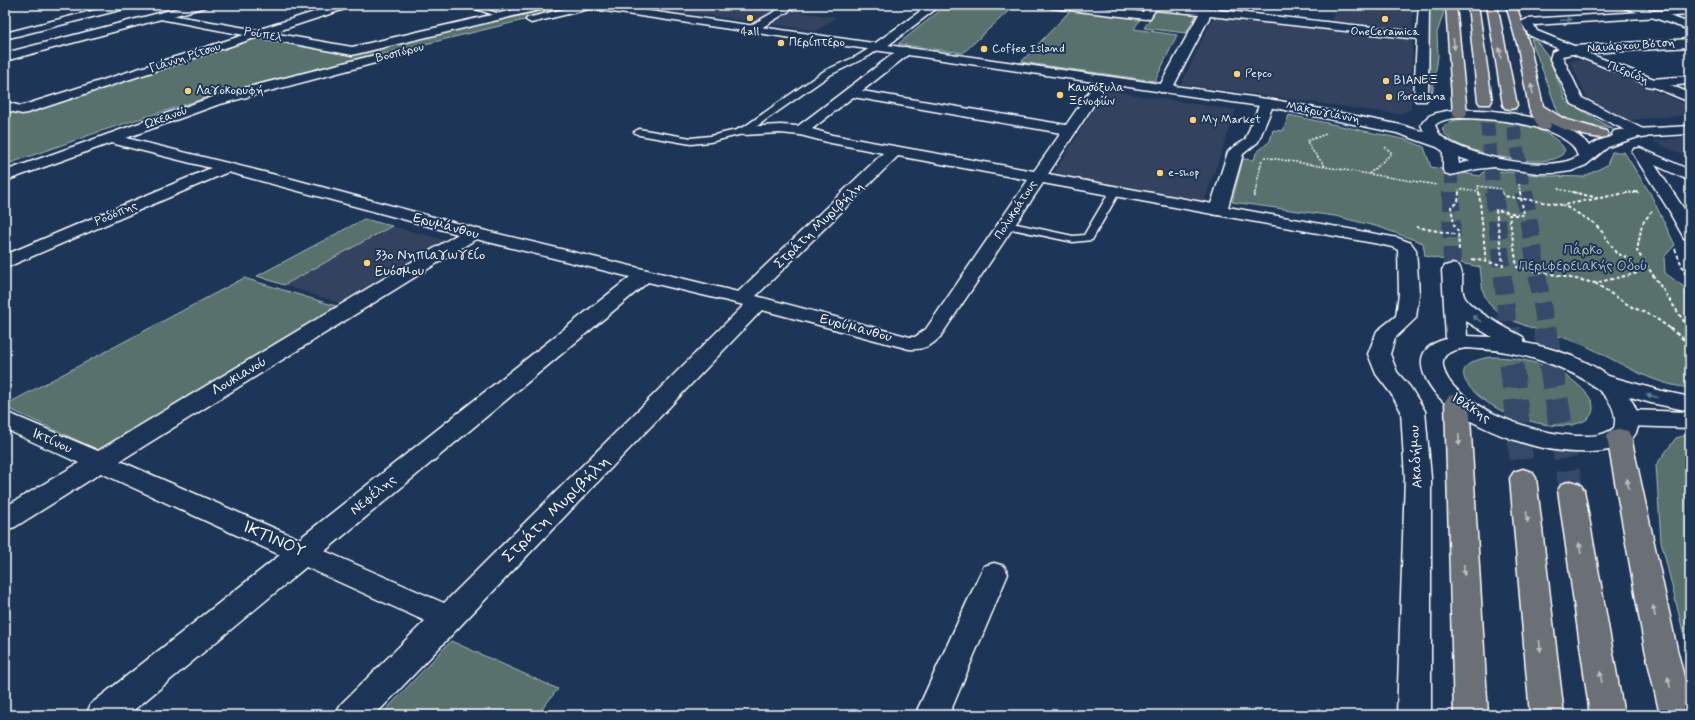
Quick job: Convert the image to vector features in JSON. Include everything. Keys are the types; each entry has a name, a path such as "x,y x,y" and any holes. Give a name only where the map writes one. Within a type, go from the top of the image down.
{"highway":[{"path":"1451,5 1460,114"},
{"path":"1473,5 1485,101"},
{"path":"1492,5 1510,105"},
{"path":"1512,5 1524,47 1536,108 1544,126"},
{"path":"1536,108 1544,115 1564,124 1601,134"},
{"path":"1457,401 1471,715"},
{"path":"1623,428 1662,649 1677,715"},
{"path":"1523,478 1548,715"},
{"path":"1571,490 1608,715"}],"street":[{"path":"5,36 128,5"},
{"path":"5,57 202,5"},
{"name":"Γιάννη Ρίτσου","path":"5,106 22,110 347,5"},
{"name":"Βοσπόρου","path":"366,49 547,5"},
{"path":"458,38 587,5 1274,104 1251,142 1236,152 1218,210 827,138 801,131 780,129 744,131"},
{"path":"752,29 794,5"},
{"path":"878,47 936,5"},
{"path":"1052,5 1146,16 1153,6 1422,36"},
{"path":"1420,98 1424,5"},
{"path":"1626,5 1690,27"},
{"path":"1165,89 1206,12"},
{"path":"1653,14 1690,12"},
{"name":"Πιερίδη","path":"1653,14 1527,22 1535,34 1690,98"},
{"name":"Ρούπελ","path":"160,16 349,51 366,49"},
{"name":"Ναυάρχου Βότση","path":"1572,50 1690,43"},
{"path":"1572,50 1559,52 1556,55 1556,59 1577,101 1637,134"},
{"name":"Ωκεανού","path":"5,176 349,51"},
{"path":"801,131 905,51"},
{"name":"Βοσπόρου","path":"212,102 388,56"},
{"name":"Πολυκράτους","path":"928,338 933,333 1007,225 1038,176 1104,80"},
{"path":"1652,82 1690,80"},
{"path":"851,93 1070,130"},
{"name":"Μακρυγιάννη","path":"1274,104 1401,129 1445,145 1451,170 1478,164 1500,164 1533,168 1570,166 1582,162 1603,144 1637,134"},
{"name":"Μακρυγιάννη","path":"1274,104 1413,119 1433,120 1442,116 1460,114 1501,116 1544,126 1559,132 1579,143 1586,157"},
{"path":"1433,120 1428,125 1428,130 1445,145"},
{"name":"Μακρυγιάννη","path":"1559,132 1637,134 1690,130"},
{"name":"Ερυμάνθου","path":"109,138 227,167 473,233 761,304"},
{"name":"Στράτη Μυριβήλη","path":"353,715 761,304 895,150"},
{"path":"1690,176 1639,152 1670,198 1685,215 1690,234"},
{"name":"Ροδόπης","path":"5,262 227,167"},
{"name":"Ακαδήμου","path":"1218,210 1379,239 1398,243 1405,247 1409,270 1409,294 1406,318 1385,336 1379,354 1387,374 1402,392 1413,411 1416,434 1417,532 1414,715"},
{"name":"Λουκιανού","path":"5,520 473,233"},
{"path":"1457,343 1454,298 1459,262"},
{"name":"Νεφέλης","path":"103,715 643,276"},
{"path":"1454,298 1468,313 1483,323 1536,352"},
{"name":"Ευρύμανθου","path":"761,304 910,342 921,343 928,338"},
{"name":"Ιθάκης","path":"1623,428 1625,409 1618,396 1601,381 1579,368 1536,352 1489,342 1475,341 1457,343 1441,348 1432,360 1432,366 1438,381 1457,401 1495,423 1539,438 1564,443 1587,444 1606,442 1623,428 1690,420"},
{"name":"Ιθάκης","path":"1601,381 1659,398 1690,404"},
{"name":"Ικτίνου","path":"5,420 99,462"},
{"name":"ΙΚΤΙΝΟΥ","path":"99,462 448,618"},
{"path":"932,715 994,574"}],"lane":[{"path":"467,5 502,16"},
{"path":"639,132 672,139 691,141 710,139 726,134 744,131 831,71 871,53 878,47"},
{"path":"1007,225 1073,239 1088,238 1115,191"}],"path":[{"path":"1325,167 1311,149 1307,141 1315,137 1328,134"},
{"path":"1369,174 1376,167 1385,162 1392,153 1385,147"},
{"path":"1261,200 1253,198 1262,156 1440,186"},
{"path":"1524,215 1519,184 1526,185"},
{"path":"1486,262 1478,186 1501,190 1504,196 1563,205 1594,223 1604,234 1616,252 1630,259 1638,273 1595,283"},
{"path":"1452,188 1478,191"},
{"path":"1459,188 1458,203 1451,207 1454,225 1459,235 1459,262 1486,262 1503,265 1496,210 1524,215"},
{"path":"1555,189 1598,198"},
{"path":"1563,205 1632,192 1670,198"},
{"path":"1670,198 1657,204 1642,224 1637,251 1690,331"},
{"path":"1524,215 1509,215 1517,267 1595,283 1630,306 1654,316 1690,344"},
{"path":"1413,227 1459,235"}],"shaded area":[{"path":"636,5 747,5 836,17 817,31"},
{"path":"1166,5 1249,5 1246,14 1331,24 1336,5 1413,5 1411,110 1396,114 1181,84 1216,11"},
{"path":"1584,60 1690,106 1690,115 1629,120 1588,100 1570,61"},
{"path":"1105,90 1236,110 1204,202 1053,175"},
{"path":"1690,137 1690,158 1652,141"},
{"name":"33ο Νηπιαγωγείο Ευόσμου","path":"392,226 448,241 342,304 284,285"}],"green space":[{"path":"947,5 1015,5 963,53 898,44"},
{"path":"1019,5 1149,5 1134,29 1177,35 1155,81 1021,62 1070,11"},
{"path":"1429,5 1444,5 1443,15 1437,33 1438,56 1432,96 1428,57"},
{"path":"1158,7 1198,11 1186,33 1144,28"},
{"path":"549,9 561,11 212,96 104,130 5,165 5,110 21,114 258,38 350,55"},
{"path":"1531,39 1535,39 1548,56 1566,101 1613,129 1574,123 1559,115"},
{"name":"Πάρκο Περιφερειακής Οδού","path":"1289,115 1407,140 1424,147 1431,167 1480,176 1486,170 1549,176 1583,177 1607,165 1612,152 1624,152 1650,193 1675,245 1664,257 1665,273 1684,287 1690,312 1690,388 1675,386 1648,377 1584,345 1512,320 1501,314 1488,303 1484,294 1480,267 1425,256 1423,243 1379,227 1335,216 1232,202 1243,159 1254,160 1256,153 1270,141 1273,130 1283,131"},
{"path":"1467,118 1506,121 1535,128 1558,141 1565,150 1562,155 1553,159 1540,161 1508,158 1476,151 1454,142 1442,129 1450,122"},
{"path":"364,219 392,226 284,285 257,276"},
{"path":"244,278 339,307 101,451 5,407 5,405"},
{"path":"1491,357 1517,359 1543,365 1556,370 1578,385 1587,394 1593,408 1591,416 1584,421 1572,425 1555,426 1520,418 1494,407 1474,391 1467,383 1464,375 1466,367 1474,361"},
{"path":"1690,434 1690,660 1661,541 1656,465 1676,438"},
{"path":"451,641 558,689 537,715 381,715"}],"tunnel":[{"path":"1485,101 1494,193"},
{"path":"1510,105 1524,193"},
{"path":"1451,170 1451,192"},
{"path":"1451,192 1452,270"},
{"path":"1494,192 1508,329"},
{"path":"1524,192 1546,329"},
{"path":"1508,328 1523,478"},
{"path":"1545,328 1571,490"}],"place":[{"name":"4all","path":"750,18"},
{"name":"OneCeramica","path":"1385,19"},
{"name":"Περίπτερο","path":"781,43"},
{"name":"Coffee Island","path":"984,49"},
{"name":"Pepco","path":"1237,74"},
{"name":"ΒΙΑΝΕΞ","path":"1386,81"},
{"name":"Λαγοκορυφή","path":"188,91"},
{"name":"Καυσόξυλα Ξενοφών","path":"1060,95"},
{"name":"Porcelana","path":"1389,97"},
{"name":"Μy Μarket","path":"1193,120"},
{"name":"e-shop","path":"1160,173"},
{"name":"33ο Νηπιαγωγείο Ευόσμου","path":"367,263"}]}
